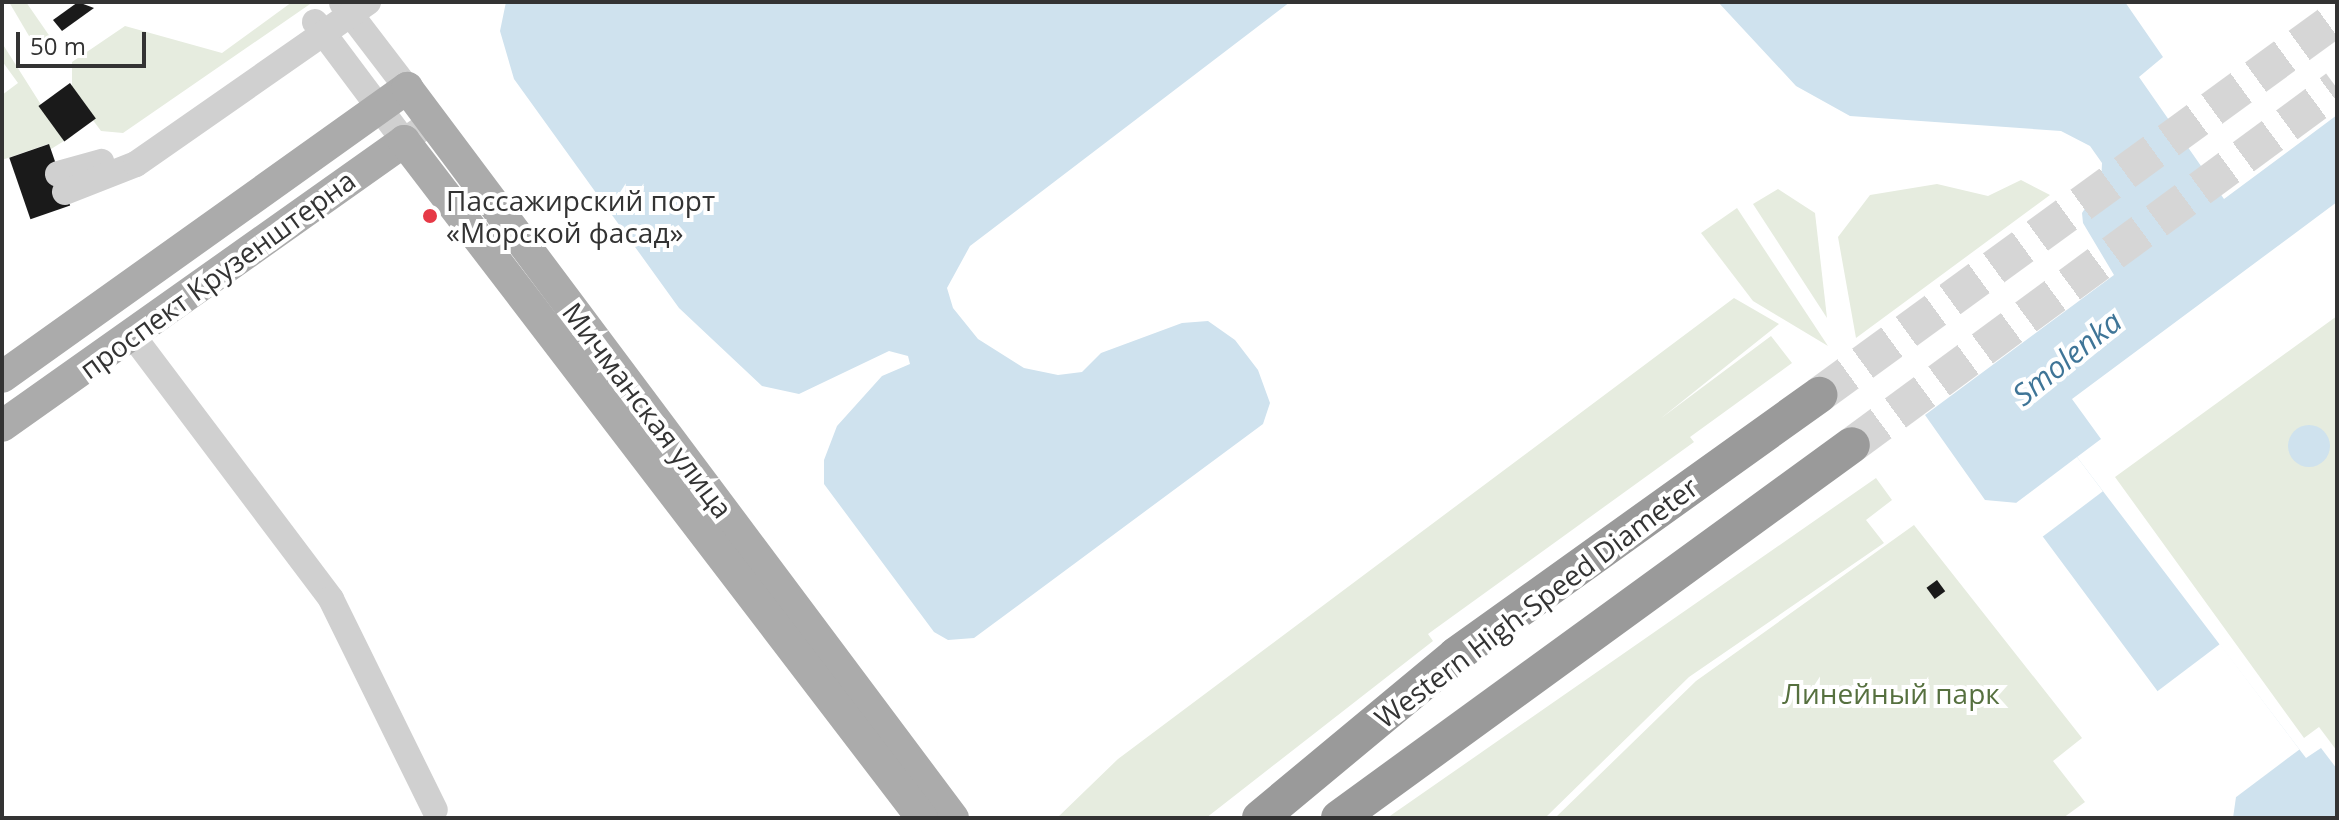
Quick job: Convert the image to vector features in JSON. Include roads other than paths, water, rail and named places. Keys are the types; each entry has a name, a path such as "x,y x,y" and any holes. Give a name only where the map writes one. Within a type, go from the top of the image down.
{"highway":[{"name":"Western High-Speed Diameter","path":"1260,818 1456,655 1819,395"},
{"name":"Western High-Speed Diameter","path":"1339,818 1852,445"}],"main road":[{"name":"проспект Крузенштерна","path":"2,377 407,88"},
{"name":"Мичманская улица","path":"407,88 953,818"},
{"name":"проспект Крузенштерна","path":"2,426 404,141"},
{"name":"Мичманская улица","path":"404,141 922,818"}],"street":[{"path":"62,183 130,152 351,5"},
{"name":"Мичманская улица","path":"351,5 407,88"},
{"name":"Мичманская улица","path":"320,28 404,141"},
{"name":"проспект Крузенштерна","path":"404,141 431,121"},
{"path":"133,336 331,599 435,810"}],"water":[{"path":"506,2 1290,2 970,246 947,288 953,308 978,339 1024,368 1058,375 1082,372 1101,353 1182,323 1208,321 1235,340 1258,370 1270,403 1263,424 974,638 948,640 934,632 824,484 824,460 837,426 882,376 910,364 908,356 889,351 799,394 762,386 679,308 514,79 500,31"},
{"name":"Smolenka","path":"1718,2 2125,2 2163,57 2139,77 2224,199 2337,115 2337,202 2072,399 2101,439 2077,457 2306,758 2321,748 2337,769 2337,818 2233,818 2236,797 2018,503 1985,500 1925,415 2114,275 2083,223 2082,213 2101,184 2102,163 2090,146 2061,131 1850,116 1796,86"},
{"path":"2309,425 2324,431 2330,446 2324,461 2309,467 2294,461 2288,446 2294,431"}],"tunnel":[{"path":"1819,395 2337,18"},
{"path":"1852,445 2337,88"}],"place":[{"name":"Пассажирский порт «Морской фасад»","path":"430,216"}],"park label":[{"name":"Линейный парк","path":"1891,693"}]}
